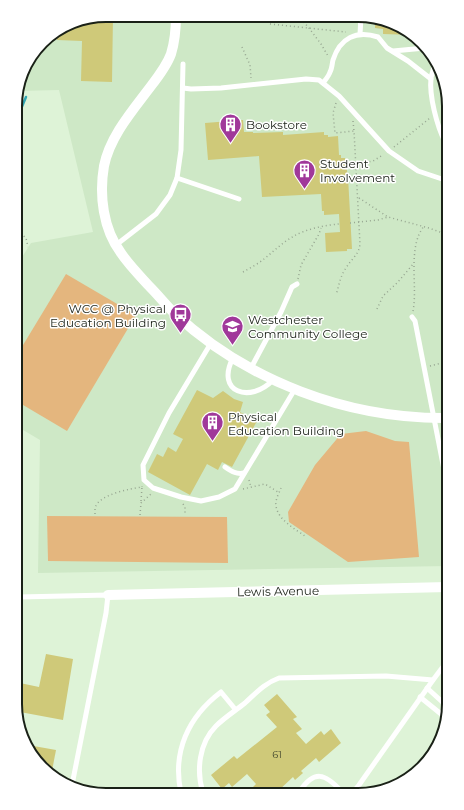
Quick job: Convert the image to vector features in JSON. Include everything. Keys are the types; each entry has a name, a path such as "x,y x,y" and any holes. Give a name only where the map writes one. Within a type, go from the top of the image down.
{"street":[{"path":"176,22 171,55 160,75 124,123 104,165 102,202 106,222 116,245 136,271 174,313 211,343 250,368 295,389 345,406 404,416 442,418"},
{"name":"Lewis Avenue","path":"108,595 442,587"}],"lane":[{"path":"360,34 361,22"},
{"path":"323,83 330,73 333,60 342,43 353,35 360,34 378,37 382,44 408,61 431,79"},
{"path":"392,51 419,49"},
{"path":"116,245 156,214 170,195 177,178 181,150 183,64"},
{"path":"433,70 431,79 433,105 442,136"},
{"path":"183,88 221,88 306,79 319,80 339,96 389,151 418,171 442,179"},
{"path":"177,178 239,199"},
{"path":"250,368 281,312 292,287 297,284"},
{"path":"412,317 415,321 442,457"},
{"path":"211,343 169,413 143,466 144,480 153,488 201,501 219,497 235,489 295,389"},
{"path":"233,358 227,371 228,378 236,390 249,394 268,386 273,380"},
{"path":"225,467 235,473 244,473"},
{"path":"22,597 108,595 106,613 73,781"},
{"path":"356,788 442,668"},
{"path":"202,788 199,772 202,751 214,727 262,687 272,681 279,678 386,676 432,680"},
{"path":"427,688 442,702"},
{"path":"180,788 179,764 181,748 188,729 196,715 221,692 235,709"},
{"path":"420,697 441,714"},
{"path":"302,788 306,782 313,777 321,776 328,778 337,788"}],"path":[{"path":"304,22 322,44 332,67"},
{"path":"270,24 350,33 353,35"},
{"path":"242,48 250,65 251,85"},
{"path":"336,295 342,274 360,250 354,131 334,133 333,113 339,96"},
{"path":"346,166 373,161 389,151 435,114"},
{"path":"358,198 388,216 442,233"},
{"path":"350,223 378,220 388,216"},
{"path":"243,272 263,260 281,244 296,235 313,228 340,224"},
{"path":"412,317 415,301 414,280 416,248 419,232 424,226"},
{"path":"297,284 301,265 319,234 320,228"},
{"path":"22,235 26,238 28,247"},
{"path":"377,309 382,296 398,282 415,261"},
{"path":"424,366 442,363"},
{"path":"140,515 144,480"},
{"path":"235,489 240,490 265,484 279,493"},
{"path":"95,514 95,508 103,499 117,492 142,488"},
{"path":"281,488 275,506 279,515 305,536"},
{"path":"141,502 157,489"}],"shaded area":[{"name":"Westchester Community College","path":"106,22 363,22 385,26 405,36 428,59 438,79 442,106 442,566 38,573 40,440 22,429 22,257 31,243 93,232 59,90 24,91 26,79 36,59 51,43 64,33 79,26"},
{"path":"66,274 136,315 67,431 22,404 22,347"},
{"path":"366,431 395,441 409,442 419,557 348,562 289,522 288,512 315,465 341,434"},
{"path":"47,516 227,517 228,563 48,561"}],"building":[{"path":"113,22 112,82 81,81 82,41 57,40 59,36 79,26"},
{"path":"375,24 385,26 402,35 383,34 383,29 375,28"},
{"name":"Student Involvement","path":"243,120 244,132 283,132 283,135 324,132 324,135 328,135 328,137 338,136 339,155 341,155 341,158 345,158 348,177 352,249 347,249 347,251 326,252 325,233 340,232 339,214 324,215 324,211 322,211 321,194 262,197 259,156 208,160 205,123"},
{"name":"Physical Education Building","path":"197,390 213,398 223,391 234,399 243,402 240,412 257,421 232,467 222,462 218,470 207,464 190,495 148,472 157,454 163,457 168,447 176,452 183,439 173,434"},
{"path":"46,654 73,659 63,720 23,712 22,683 39,687"},
{"path":"277,694 297,717 293,719 302,729 296,733 306,744 321,731 324,735 331,729 341,743 319,762 316,758 301,771 303,773 295,780 293,777 281,788 252,788 256,784 247,774 232,787 229,783 221,788 211,775 234,756 237,759 277,727 266,715 270,712 264,705"},
{"path":"33,746 56,750 52,768 36,751"}],"waterway":[{"path":"22,107 26,97"}],"place":[{"name":"Bookstore","path":"230,144"},
{"name":"Student Involvement","path":"305,190"},
{"name":"WCC @ Physical Education Building","path":"181,334"},
{"name":"Westchester Community College","path":"232,346"},
{"name":"Physical Education Building","path":"213,442"}]}
